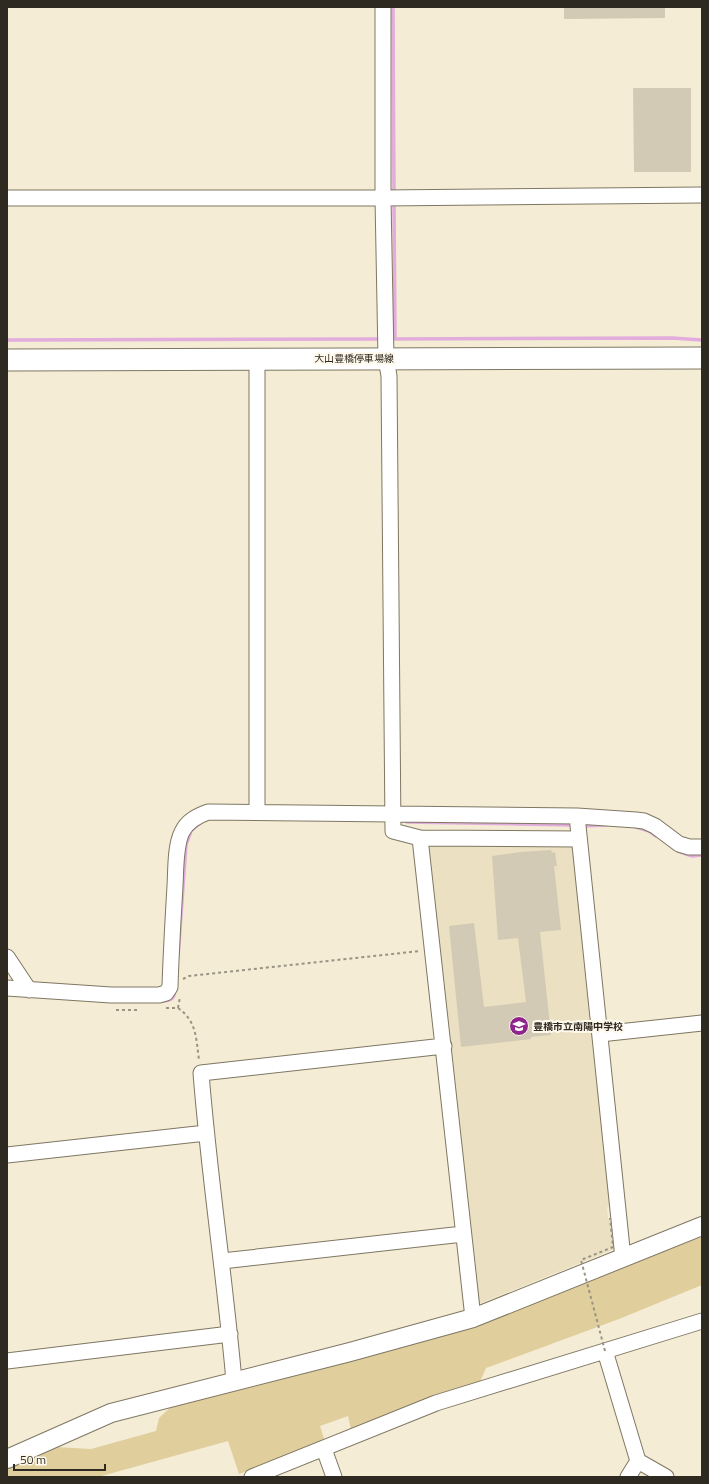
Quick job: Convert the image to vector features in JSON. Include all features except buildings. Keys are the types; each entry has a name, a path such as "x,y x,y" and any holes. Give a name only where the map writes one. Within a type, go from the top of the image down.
{"main road":[{"name":"大山豊橋停車場線","path":"7,360 221,360 386,352 702,358"}],"street":[{"path":"382,7 386,352 389,376 393,831 420,838 578,829 636,820 644,821 655,826 679,844 689,847 702,847"},
{"path":"7,198 385,198 702,195"},
{"path":"257,359 257,812"},
{"path":"7,988 111,995 159,995 166,993 170,987 177,863 181,834 186,825 198,815 208,812 393,813 578,829"},
{"path":"578,829 623,1258"},
{"path":"420,838 473,1318"},
{"path":"7,957 29,990"},
{"path":"600,1034 702,1023"},
{"path":"234,1381 222,1261 206,1133 201,1073 444,1046"},
{"path":"7,1155 206,1133"},
{"path":"7,1459 112,1413 350,1352 473,1318 702,1226"},
{"path":"222,1261 463,1234"},
{"path":"252,1477 436,1403 702,1321"},
{"path":"7,1361 230,1334"},
{"path":"605,1351 638,1461 666,1477"},
{"path":"324,1449 334,1477"},
{"path":"628,1477 638,1461"}],"path":[{"path":"182,980 189,976 433,950"},
{"path":"178,1008 180,994"},
{"path":"159,1008 178,1008 185,1012 193,1023 201,1073"},
{"path":"116,1010 138,1010"},
{"path":"605,1351 581,1260 613,1247 610,1218"}],"shaded area":[{"name":"豊橋市立南陽中学校","path":"427,843 574,846 610,1206 607,1207 608,1219 612,1219 615,1249 476,1305"},
{"path":"702,1237 702,1285 619,1319 486,1368 479,1384 352,1434 348,1416 320,1426 325,1442 239,1474 228,1441 98,1477 7,1477 7,1467 55,1447 91,1449 156,1431 159,1418 173,1405 469,1327"}],"waterway":[{"path":"393,7 394,194"},
{"path":"394,202 395,339"},
{"path":"389,339 672,338 702,340"},
{"path":"7,340 381,339"},
{"path":"407,822 574,825"},
{"path":"178,957 186,845 191,831 199,824"},
{"path":"583,826 606,825"},
{"path":"636,827 649,831 656,836"},
{"path":"678,851 692,856 702,855"},
{"path":"162,1001 172,998 175,989"}],"place":[{"name":"豊橋市立南陽中学校","path":"519,1026"}]}
